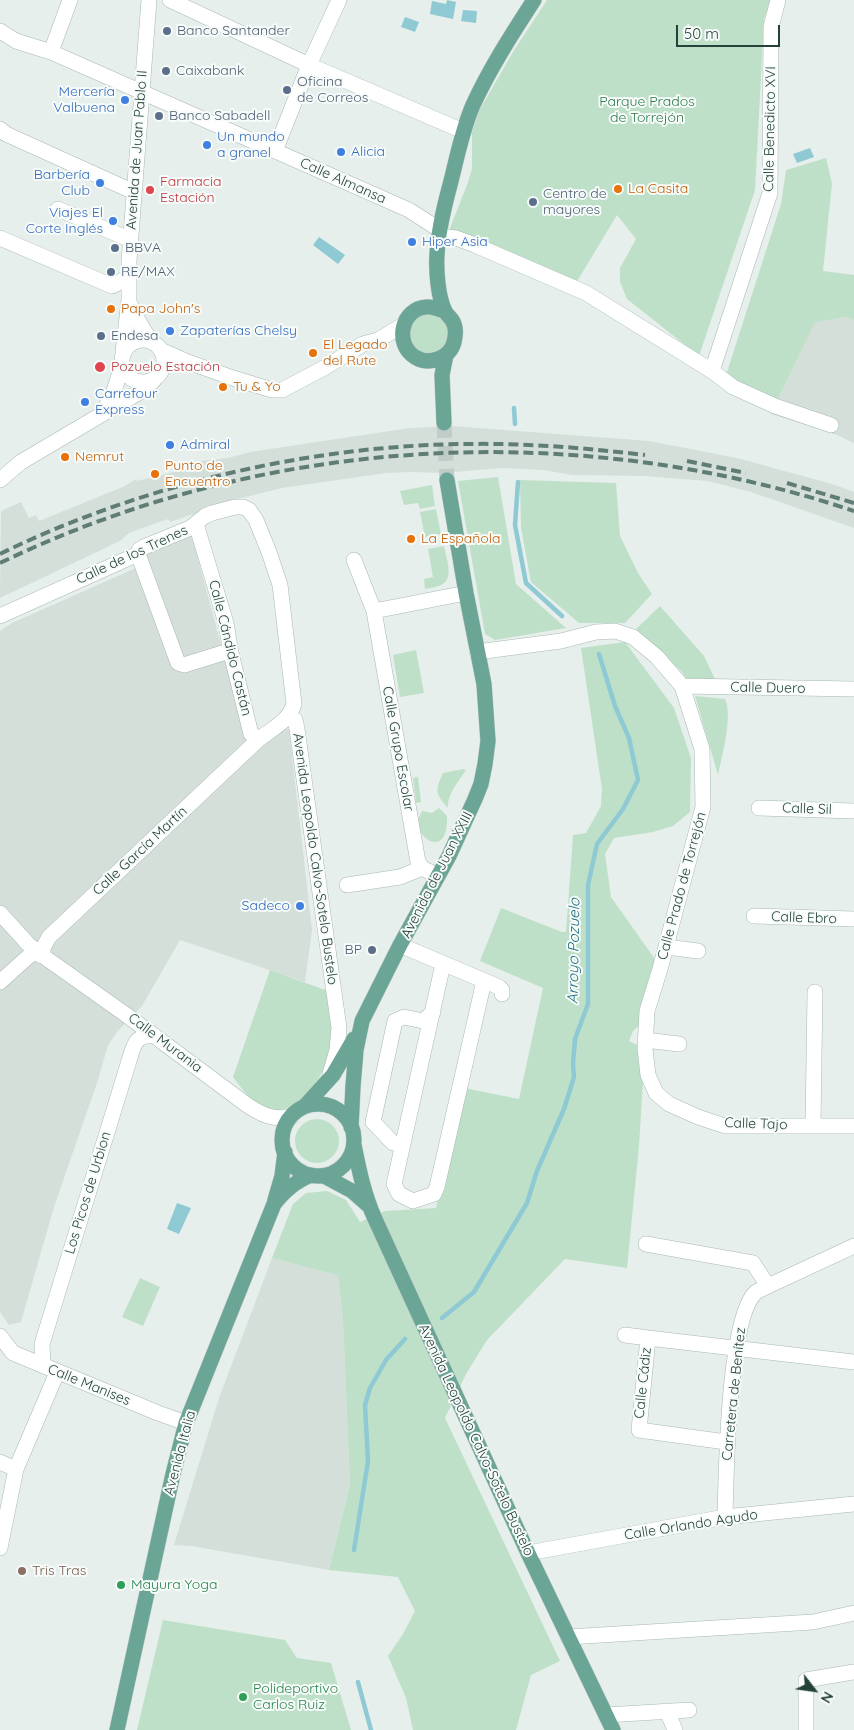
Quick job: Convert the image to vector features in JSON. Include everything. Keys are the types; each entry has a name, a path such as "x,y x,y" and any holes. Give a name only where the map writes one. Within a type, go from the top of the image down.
{"main road":[{"path":"444,423 442,375 446,355 454,345 456,333 453,321 445,311 437,279 439,233 463,131 473,105 502,51 534,0"},
{"path":"428,306 437,279"},
{"path":"445,311 428,306 417,309 403,325 402,336 404,346 416,358 432,361 446,355"},
{"path":"425,361 435,374 443,393"},
{"name":"Avenida de Juan XXIII","path":"352,1127 356,1050 362,1022 400,945 449,856 481,784 485,764 488,741 484,684 447,480"},
{"path":"362,1022 342,1063 304,1107 291,1117 284,1128 283,1144 293,1166 352,1191 369,1206"},
{"path":"304,1107 320,1105 330,1107 343,1115 352,1127 354,1144 351,1156 335,1172 317,1176"},
{"name":"Avenida Leopoldo Calvo-Sotelo Bustelo","path":"354,1144 369,1206 528,1553 613,1730"},
{"path":"274,1204 282,1176 285,1152"},
{"name":"Avenida Italia","path":"117,1730 173,1474 186,1423 274,1204 289,1187 317,1176"}],"street":[{"path":"51,52 70,0"},
{"name":"Avenida de Juan Pablo II","path":"100,415 112,397 123,359 129,300 134,192 149,0"},
{"path":"170,0 309,65 463,131"},
{"path":"276,151 309,65 339,0"},
{"name":"Calle Benedicto XVI","path":"712,371 770,193 771,27 778,0"},
{"name":"Calle Almansa","path":"0,32 16,41 51,52 141,91 409,210 439,233"},
{"path":"0,129 6,134 134,192"},
{"path":"58,209 131,240"},
{"path":"439,233 475,245 586,293 712,371 733,387 775,406 831,425"},
{"path":"0,238 112,286 123,292 129,300"},
{"path":"112,286 130,275"},
{"name":"Avenida de Juan Pablo II","path":"129,300 139,322 156,346"},
{"path":"188,362 156,378 141,383 129,378 123,359 132,343 139,341 156,346 188,362 272,390 282,390 324,368 363,344 378,340 403,325"},
{"path":"378,340 404,346"},
{"path":"0,480 21,462 143,390 156,378 164,364 156,346"},
{"path":"0,466 21,462"},
{"name":"Calle de los Trenes","path":"0,616 138,554 139,550 144,547 190,528 212,513 243,507 250,510 269,552"},
{"name":"Calle Cándido Castán","path":"196,524 226,623 231,653 251,734 259,740"},
{"name":"Avenida Leopoldo Calvo-Sotelo Bustelo","path":"269,552 280,585 294,704 288,716 295,720 297,729 339,1028 337,1050 326,1083"},
{"path":"138,554 178,663 184,665 226,652 231,653"},
{"name":"Calle Grupo Escolar","path":"354,560 374,611 418,862 422,868"},
{"path":"374,611 466,593"},
{"name":"Calle Prado de Torrejón","path":"477,652 561,640 596,632 615,631 633,637 657,657 682,686 702,749 703,807 647,1011 645,1040 648,1075"},
{"name":"Calle Duero","path":"682,686 854,689"},
{"name":"Calle García Martín","path":"43,956 43,948 49,937 259,740 288,716"},
{"name":"Calle Sil","path":"759,808 854,811"},
{"path":"347,884 400,878 422,868 438,876"},
{"name":"Calle Murania","path":"0,913 28,944 43,956 260,1114 273,1118 291,1117"},
{"name":"Calle Ebro","path":"754,916 854,919"},
{"path":"400,945 499,988 502,990 502,994"},
{"path":"666,947 698,951"},
{"path":"0,982 30,955 36,953 43,956"},
{"path":"443,964 394,1184 399,1194 413,1201 434,1194 437,1187 484,981"},
{"path":"813,1125 816,992"},
{"path":"402,1145 393,1143 373,1122 395,1021 404,1017 423,1021 433,1012"},
{"name":"Los Picos de Urbion","path":"0,1548 16,1469 56,1375 50,1368 42,1344 134,1045 140,1038 147,1035 155,1036"},
{"path":"645,1040 679,1044"},
{"name":"Calle Tajo","path":"648,1075 656,1093 668,1104 726,1126 854,1126"},
{"path":"646,1244 753,1263 768,1286"},
{"name":"Carretera de Benítez","path":"725,1518 726,1442 741,1323 750,1301 755,1293 768,1286 854,1246"},
{"name":"Calle Cádiz","path":"625,1335 854,1362"},
{"name":"Calle Manises","path":"0,1336 13,1353 186,1423"},
{"name":"Calle Cádiz","path":"648,1338 639,1430 726,1442"},
{"path":"0,1462 16,1469"},
{"name":"Calle Orlando Agudo","path":"528,1553 725,1518 854,1504"},
{"path":"568,1637 813,1622 854,1613"},
{"path":"806,1730 806,1680 854,1672"},
{"path":"606,1716 689,1710"},
{"path":"667,1711 675,1730"}],"shaded area":[{"path":"846,317 854,320 854,443 837,435 771,414 815,321"},
{"path":"452,426 649,441 737,458 832,484 854,492 854,528 751,492 708,481 644,476 572,475 543,470 502,468 443,473 386,473 282,488 234,500 170,522 168,519 129,533 120,541 0,598 1,511 21,502 29,518 36,515 39,521 125,486 136,479 137,481 201,465 201,461 410,428"},
{"path":"192,536 251,757 283,728 289,729 312,930 305,982 180,940 142,1006 117,1032 108,1045 98,1080 54,1207 21,1322 9,1325 0,1312 0,631 12,623 147,563 144,554"},
{"path":"272,1258 338,1274 343,1321 350,1485 329,1570 191,1546 174,1545 219,1398"}],"green space":[{"name":"Parque Prados de Torrejón","path":"547,0 771,0 764,19 755,190 699,356 627,299 620,282 620,268 636,239 617,215 576,283 448,233 472,169 472,132 479,111 513,52"},
{"path":"826,158 832,184 823,271 854,275 854,320 846,317 815,322 776,403 735,382 727,372 781,204 786,170"},
{"path":"433,314 440,317 446,323 449,334 448,342 440,351 433,354 425,354 418,351 410,342 409,330 412,323 421,315"},
{"path":"498,477 516,584 566,628 495,640 485,634 458,481"},
{"path":"520,480 616,483 620,536 638,573 652,594 625,623 579,623 531,582 521,528"},
{"path":"432,485 435,506 420,509 418,503 404,505 400,491"},
{"path":"436,509 441,534 425,537 420,512"},
{"path":"444,546 449,568 448,578 441,585 425,589 424,579 433,577 428,549"},
{"path":"660,606 704,656 715,679 687,680 682,672 636,629"},
{"path":"625,642 674,708 691,758 690,812 673,826 653,832 614,838 605,854 611,897 657,962 641,1024 633,1031 629,1041 645,1049 639,1146 627,1268 565,1259 487,1340 466,1374 445,1418 560,1661 531,1675 516,1730 413,1730 406,1698 388,1656 403,1634 415,1611 398,1577 329,1570 350,1485 343,1321 338,1275 272,1258 293,1204 306,1193 327,1191 346,1200 360,1222 385,1211 436,1208 464,1088 519,1099 543,988 480,961 501,908 566,932 573,835 586,833 601,806 602,789 581,648"},
{"path":"416,650 424,693 400,697 393,655"},
{"path":"695,696 725,699 728,715 727,726 718,775"},
{"path":"466,770 451,793 448,808 438,792 440,779 443,773"},
{"path":"418,777 421,802 416,803 413,778"},
{"path":"439,808 447,816 446,829 441,840 432,842 421,832 418,821 422,811 432,813"},
{"path":"270,970 328,991 334,1024 329,1056 315,1084 295,1104 283,1110 269,1110 259,1106 233,1077"},
{"path":"317,1119 329,1123 335,1129 339,1141 335,1153 329,1159 317,1163 305,1159 299,1153 295,1141 299,1129 305,1123"},
{"path":"140,1278 160,1287 143,1326 122,1317"},
{"name":"Polideportivo Carlos Ruiz","path":"163,1620 285,1640 297,1658 331,1663 351,1730 137,1730"}],"water":[{"path":"447,0 456,2 453,19 430,14 432,1 446,4"},
{"path":"463,10 477,11 476,23 461,21"},
{"path":"405,17 419,22 415,32 401,27"},
{"path":"810,148 814,157 797,163 793,154"},
{"path":"319,237 345,255 338,264 313,245"},
{"path":"177,1203 191,1208 179,1234 167,1229"}],"waterway":[{"name":"Arroyo Pozuelo","path":"514,408 515,424"},
{"name":"Arroyo Pozuelo","path":"518,482 515,525 526,583 562,616"},
{"name":"Arroyo Pozuelo","path":"442,1318 474,1292 527,1203 537,1171 564,1109 574,1077 575,1039 588,1004 588,885 597,844 623,809 638,780 629,738 615,706 599,654"},
{"name":"Arroyo Pozuelo","path":"354,1550 368,1461 365,1405 370,1388 386,1360 405,1339"},
{"name":"Arroyo Pozuelo","path":"358,1682 371,1730"}],"tunnel":[{"path":"444,423 447,480"}],"railway":[{"path":"0,554 110,508 168,489 228,473 288,461 348,452 409,446 468,444 556,446 645,455"},
{"path":"0,563 101,520 206,488 313,466 422,454 531,453 641,462 748,481 854,511"},
{"path":"687,461 746,473"},
{"path":"787,483 854,503"}],"place":[{"name":"Banco Santander","path":"167,31"},
{"name":"Caixabank","path":"166,71"},
{"name":"Oficina de Correos","path":"287,90"},
{"name":"Mercería Valbuena","path":"125,100"},
{"name":"Banco Sabadell","path":"159,116"},
{"name":"Un mundo a granel","path":"207,145"},
{"name":"Alicia","path":"341,152"},
{"name":"Barbería Club","path":"100,183"},
{"name":"La Casita","path":"618,189"},
{"name":"Farmacia Estación","path":"150,190"},
{"name":"Centro de mayores","path":"533,202"},
{"name":"Viajes El Corte Inglés","path":"113,221"},
{"name":"Hiper Asia","path":"412,242"},
{"name":"BBVA","path":"115,248"},
{"name":"RE/MAX","path":"111,272"},
{"name":"Papa John's","path":"111,309"},
{"name":"Zapaterías Chelsy","path":"170,331"},
{"name":"Endesa","path":"101,336"},
{"name":"El Legado del Rute","path":"313,353"},
{"name":"Pozuelo Estación","path":"100,367"},
{"name":"Tu & Yo","path":"223,387"},
{"name":"Carrefour Express","path":"85,402"},
{"name":"Admiral","path":"170,445"},
{"name":"Nemrut","path":"65,457"},
{"name":"Punto de Encuentro","path":"155,474"},
{"name":"La Española","path":"411,539"},
{"name":"Sadeco","path":"300,906"},
{"name":"BP","path":"372,950"},
{"name":"Tris Tras","path":"22,1571"},
{"name":"Mayura Yoga","path":"121,1585"},
{"name":"Polideportivo Carlos Ruiz","path":"243,1697"}]}
